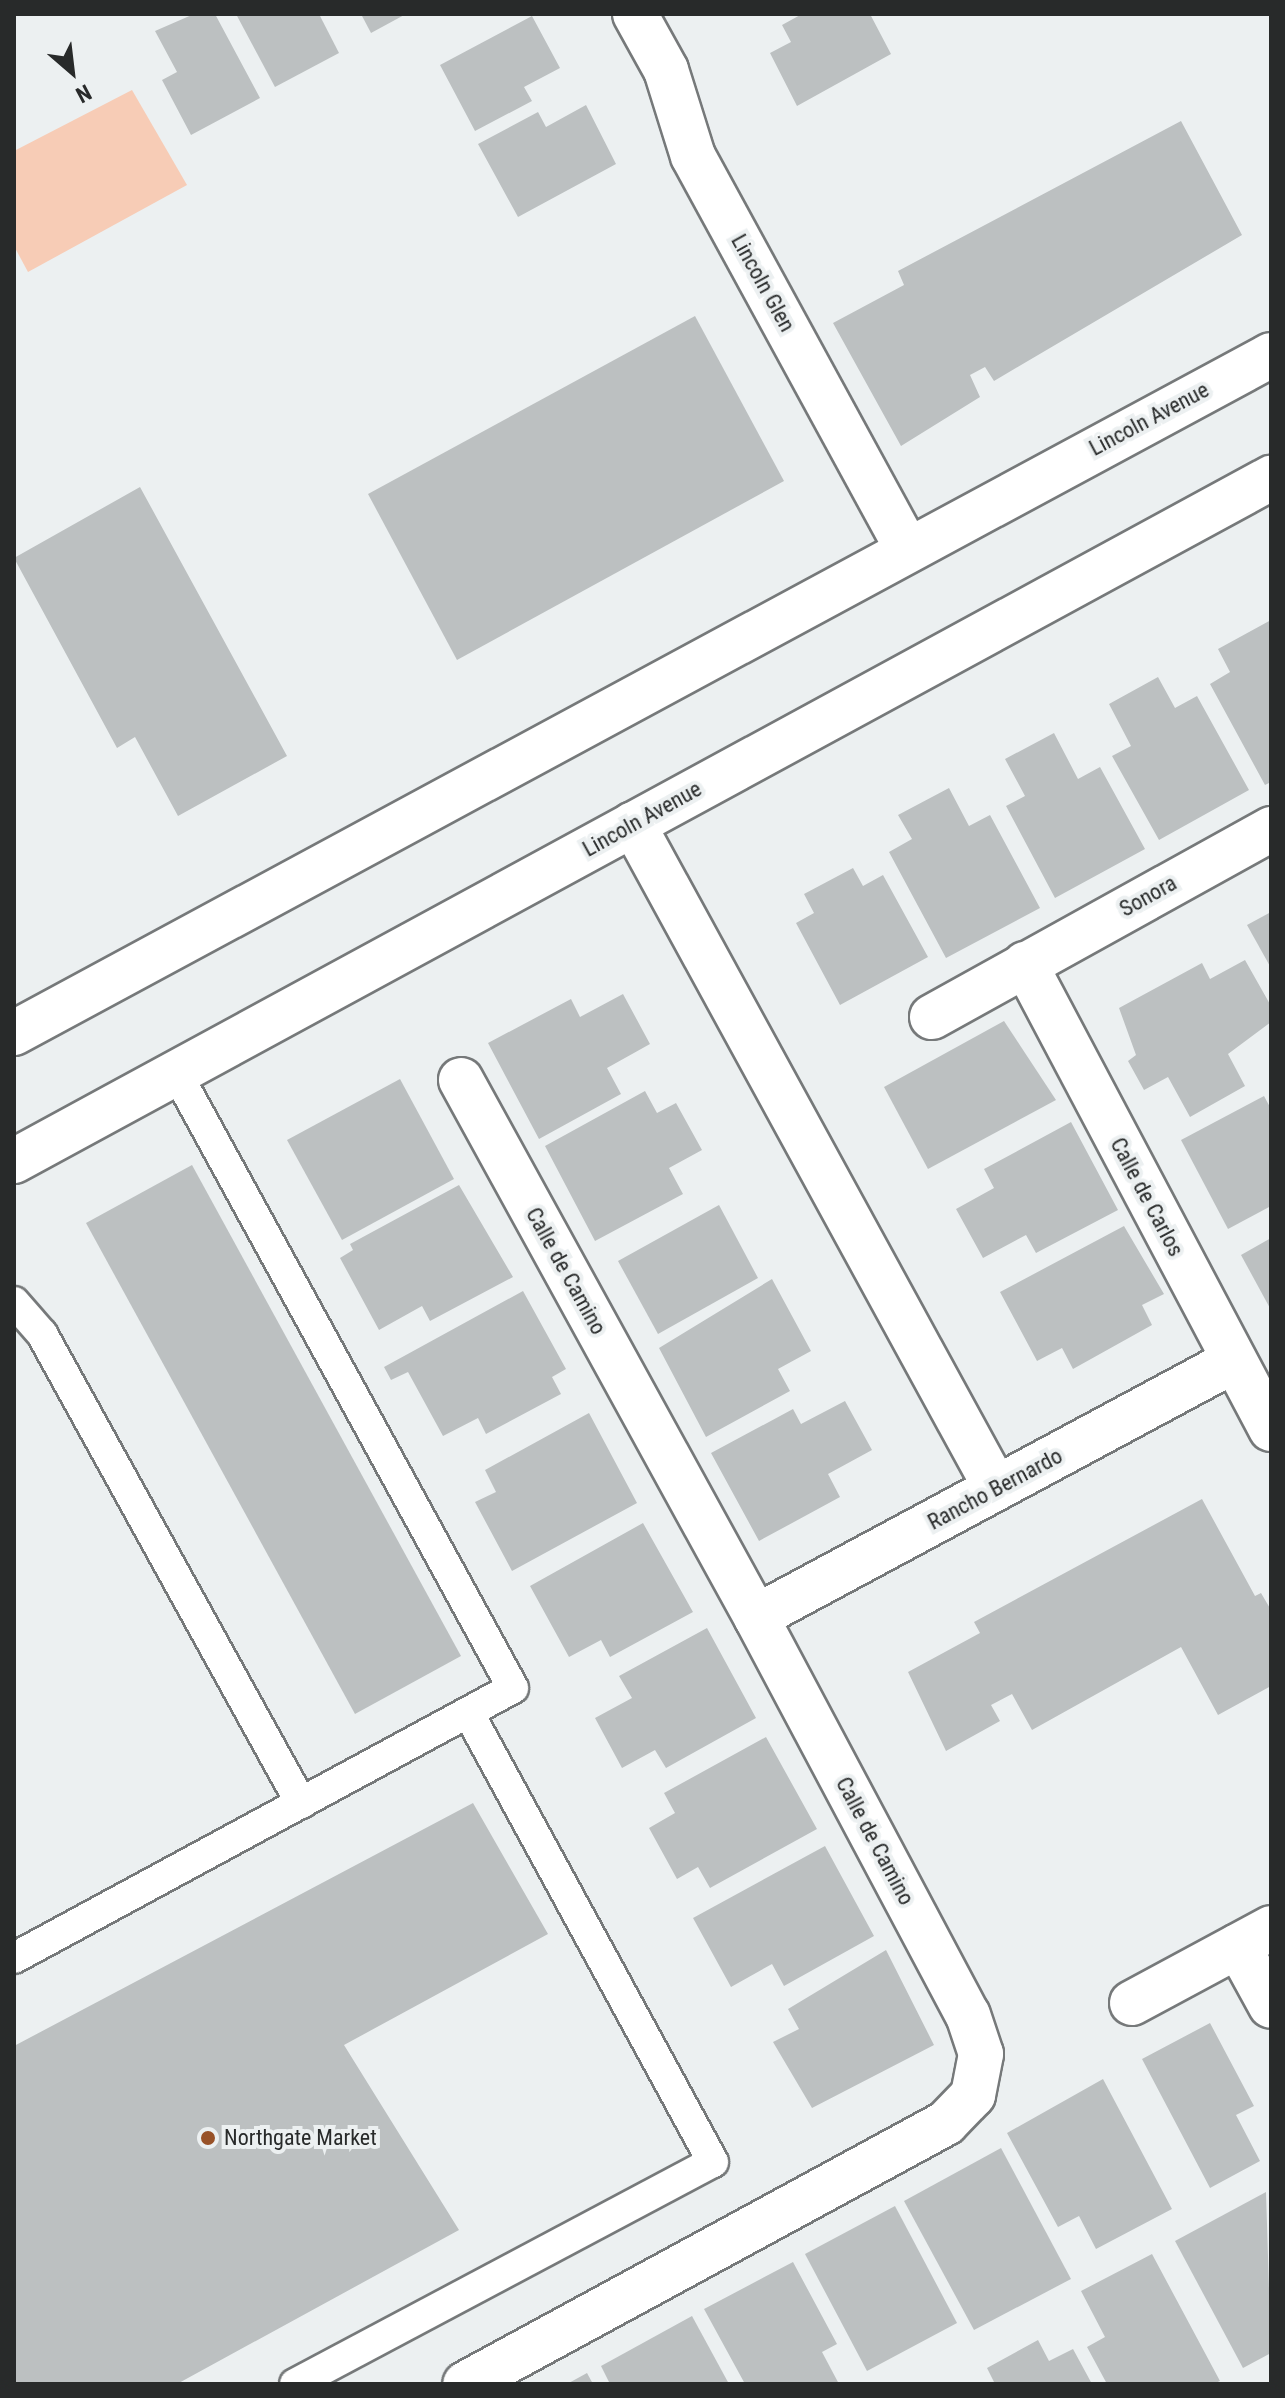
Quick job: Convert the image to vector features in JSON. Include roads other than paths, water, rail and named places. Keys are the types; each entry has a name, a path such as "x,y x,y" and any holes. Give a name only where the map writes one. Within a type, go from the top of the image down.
{"street":[{"name":"Lincoln Glen","path":"635,14 666,70 693,156 906,547"},
{"name":"Lincoln Avenue","path":"14,1033 906,547 1271,355"},
{"name":"Lincoln Avenue","path":"14,1161 1271,478"},
{"path":"633,824 996,1488"},
{"name":"Sonora","path":"932,1017 1271,829"},
{"name":"Calle de Carlos","path":"1025,964 1271,1429"},
{"name":"Calle de Camino","path":"461,1080 756,1617 968,2015 981,2054 973,2095 946,2123 465,2384"},
{"name":"Rancho Bernardo","path":"756,1617 1233,1361"},
{"path":"1132,2003 1254,1937 1271,2006"}],"lane":[{"path":"14,1958 513,1688 177,1074"},
{"path":"14,1302 42,1334 301,1803"},
{"path":"295,2384 713,2162 468,1712"}],"place":[{"name":"Northgate Market","path":"208,2138"}]}
